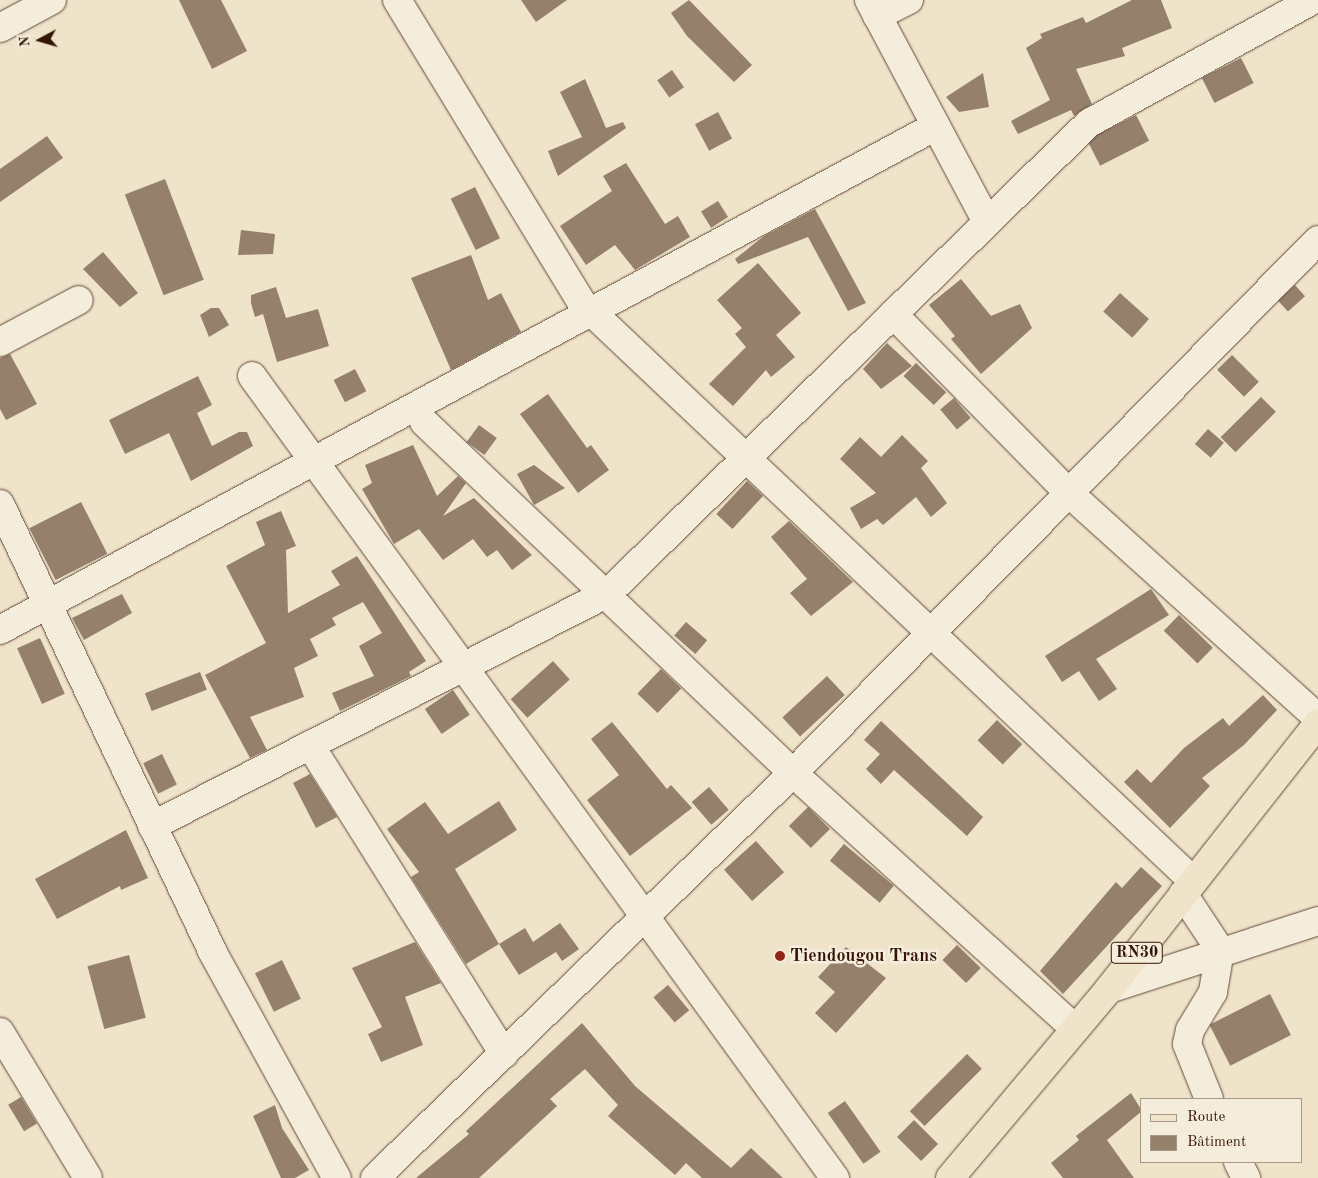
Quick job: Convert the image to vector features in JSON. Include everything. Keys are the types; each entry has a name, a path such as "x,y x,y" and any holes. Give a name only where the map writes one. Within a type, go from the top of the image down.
{"main road":[{"name":"RN30","path":"950,1178 1109,989 1318,722"}],"street":[{"path":"0,28 52,0"},
{"path":"397,0 581,302 930,632 1188,888 1220,950 1213,992 1190,1030 1187,1044 1209,1098"},
{"path":"909,0 873,8 987,222"},
{"path":"152,826 608,593 1089,122 1313,0"},
{"path":"0,630 936,126"},
{"path":"374,1178 646,918 794,772 930,632 1070,494 1318,240"},
{"path":"0,342 79,300"},
{"path":"893,314 1070,494 1318,718"},
{"path":"252,376 835,1178"},
{"path":"424,422 608,593 794,772 1075,1029"},
{"path":"0,504 212,951 337,1178"},
{"path":"310,745 504,1054"},
{"path":"1109,989 1220,950 1318,921"},
{"path":"0,1032 87,1178"},
{"path":"1238,1163 1246,1178"}],"building":[{"path":"179,0 221,0 247,51 212,69"},
{"path":"521,0 567,0 536,22"},
{"path":"689,0 752,65 734,82 687,36 671,13"},
{"path":"1132,0 1161,0 1172,28 1122,48 1125,56 1076,69 1092,104 1074,116 1071,110 1018,134 1011,121 1050,100 1026,48 1042,38 1040,34 1083,17 1086,23"},
{"path":"1241,58 1254,83 1215,103 1202,78"},
{"path":"672,70 684,87 669,98 657,80"},
{"path":"983,73 989,107 959,112 946,97"},
{"path":"585,79 606,128 623,122 626,128 558,176 548,151 582,137 560,92"},
{"path":"718,112 732,138 709,151 695,124"},
{"path":"1136,115 1149,141 1100,166 1087,140"},
{"path":"47,136 63,158 0,202 0,169"},
{"path":"626,163 665,224 678,216 690,237 635,270 615,245 586,265 560,226 612,191 603,176"},
{"path":"165,179 204,280 164,295 125,194"},
{"path":"475,187 500,238 476,250 451,199"},
{"path":"718,201 728,217 711,228 701,212"},
{"path":"815,209 866,303 848,311 808,237 738,264 735,259 764,236"},
{"path":"241,230 275,234 273,254 238,255"},
{"path":"103,252 138,293 120,307 83,269"},
{"path":"471,255 488,300 501,293 521,332 451,370 411,278"},
{"path":"758,263 801,313 776,335 795,357 771,377 766,370 733,406 709,384 746,347 735,334 742,328 717,300"},
{"path":"961,279 991,316 1020,304 1032,328 981,374 951,339 955,336 929,305"},
{"path":"1295,285 1305,296 1288,312 1278,300"},
{"path":"276,287 286,318 318,309 329,346 277,362 263,314 255,317 251,303 251,295"},
{"path":"1120,293 1149,319 1132,338 1103,312"},
{"path":"211,308 219,308 229,325 209,337 200,315"},
{"path":"887,343 912,366 881,389 863,369"},
{"path":"10,354 37,404 6,420 0,409 0,358"},
{"path":"1232,355 1259,382 1244,397 1217,370"},
{"path":"916,363 946,392 934,405 903,376"},
{"path":"355,369 366,391 345,402 334,380"},
{"path":"198,376 212,405 197,413 212,446 239,432 247,432 253,446 191,481 169,433 125,454 109,420"},
{"path":"548,394 587,448 591,445 609,470 578,493 520,414"},
{"path":"1261,397 1276,412 1236,452 1221,437"},
{"path":"954,398 971,418 957,429 940,410"},
{"path":"479,425 497,438 484,455 467,442"},
{"path":"1208,429 1224,443 1211,458 1195,444"},
{"path":"902,435 928,461 921,468 947,503 931,517 916,497 883,525 877,519 861,529 850,508 876,493 840,459 860,437 881,457"},
{"path":"413,445 437,496 458,476 466,483 443,516 474,498 532,555 512,570 497,550 487,557 473,539 443,560 419,529 394,544 362,489 372,483 365,465"},
{"path":"534,465 565,488 534,505 517,474"},
{"path":"747,481 763,496 732,529 716,514"},
{"path":"81,502 107,554 56,580 29,528"},
{"path":"281,511 296,546 286,550 288,613 340,585 331,571 357,556 426,661 409,672 411,676 340,711 332,693 374,676 359,646 382,633 363,602 332,618 336,625 310,639 318,656 294,668 304,697 250,717 267,750 250,758 205,675 266,643 226,566 265,545 256,522"},
{"path":"789,521 853,582 811,616 790,593 807,579 771,537"},
{"path":"1151,589 1169,615 1096,659 1117,689 1099,701 1079,671 1062,682 1045,656"},
{"path":"122,594 132,613 84,640 72,618"},
{"path":"1179,615 1213,648 1198,663 1164,631"},
{"path":"686,622 707,640 695,654 674,636"},
{"path":"40,638 65,694 42,704 17,648"},
{"path":"553,661 570,680 527,718 511,699"},
{"path":"661,669 681,688 658,713 637,693"},
{"path":"200,672 207,690 152,711 145,693"},
{"path":"827,676 845,695 800,737 782,718"},
{"path":"453,690 470,715 442,734 425,709"},
{"path":"1263,695 1277,710 1244,745 1202,778 1210,786 1170,828 1124,782 1137,769 1151,783 1184,748 1223,718 1229,726"},
{"path":"997,720 1022,744 1003,764 978,740"},
{"path":"881,721 983,817 967,836 894,770 881,784 866,769 880,754 864,740"},
{"path":"612,722 667,789 671,785 692,808 630,856 587,800 619,775 591,739"},
{"path":"162,754 177,785 158,794 143,763"},
{"path":"310,774 337,817 316,828 293,783"},
{"path":"709,787 729,810 711,825 692,802"},
{"path":"499,801 517,830 455,869 499,944 466,964 411,877 419,872 387,829 425,802 448,834"},
{"path":"808,807 830,829 811,848 789,826"},
{"path":"126,830 148,878 121,890 120,886 57,919 35,879"},
{"path":"756,841 784,872 752,901 724,870"},
{"path":"844,844 894,886 880,903 830,861"},
{"path":"1141,867 1162,886 1063,994 1040,971 1116,882 1122,888"},
{"path":"560,923 579,949 562,961 556,952 519,975 499,944 525,928 533,942"},
{"path":"415,942 441,983 405,997 423,1045 381,1062 368,1034 382,1027 352,968"},
{"path":"957,945 981,968 966,983 942,960"},
{"path":"846,947 886,978 836,1033 815,1013 835,992 818,977"},
{"path":"129,955 146,1018 104,1029 87,966"},
{"path":"282,960 301,999 274,1012 255,973"},
{"path":"668,985 689,1010 675,1022 653,997"},
{"path":"1270,994 1291,1035 1230,1066 1209,1025"},
{"path":"582,1023 635,1086 731,1168 751,1148 783,1178 702,1178 686,1163 675,1175 608,1116 618,1105 585,1069 550,1099 557,1106 479,1178 416,1178 469,1134 466,1131"},
{"path":"967,1054 982,1069 925,1126 910,1111"},
{"path":"1131,1093 1140,1108 1140,1113 1107,1140 1134,1178 1063,1178 1051,1163 1079,1140 1076,1136"},
{"path":"21,1097 37,1124 24,1131 8,1105"},
{"path":"845,1101 881,1152 863,1164 828,1113"},
{"path":"275,1105 282,1128 309,1170 295,1178 281,1178 253,1116"},
{"path":"914,1120 938,1144 921,1161 897,1137"}],"place":[{"name":"Tiendougou Trans","path":"780,956"}]}
